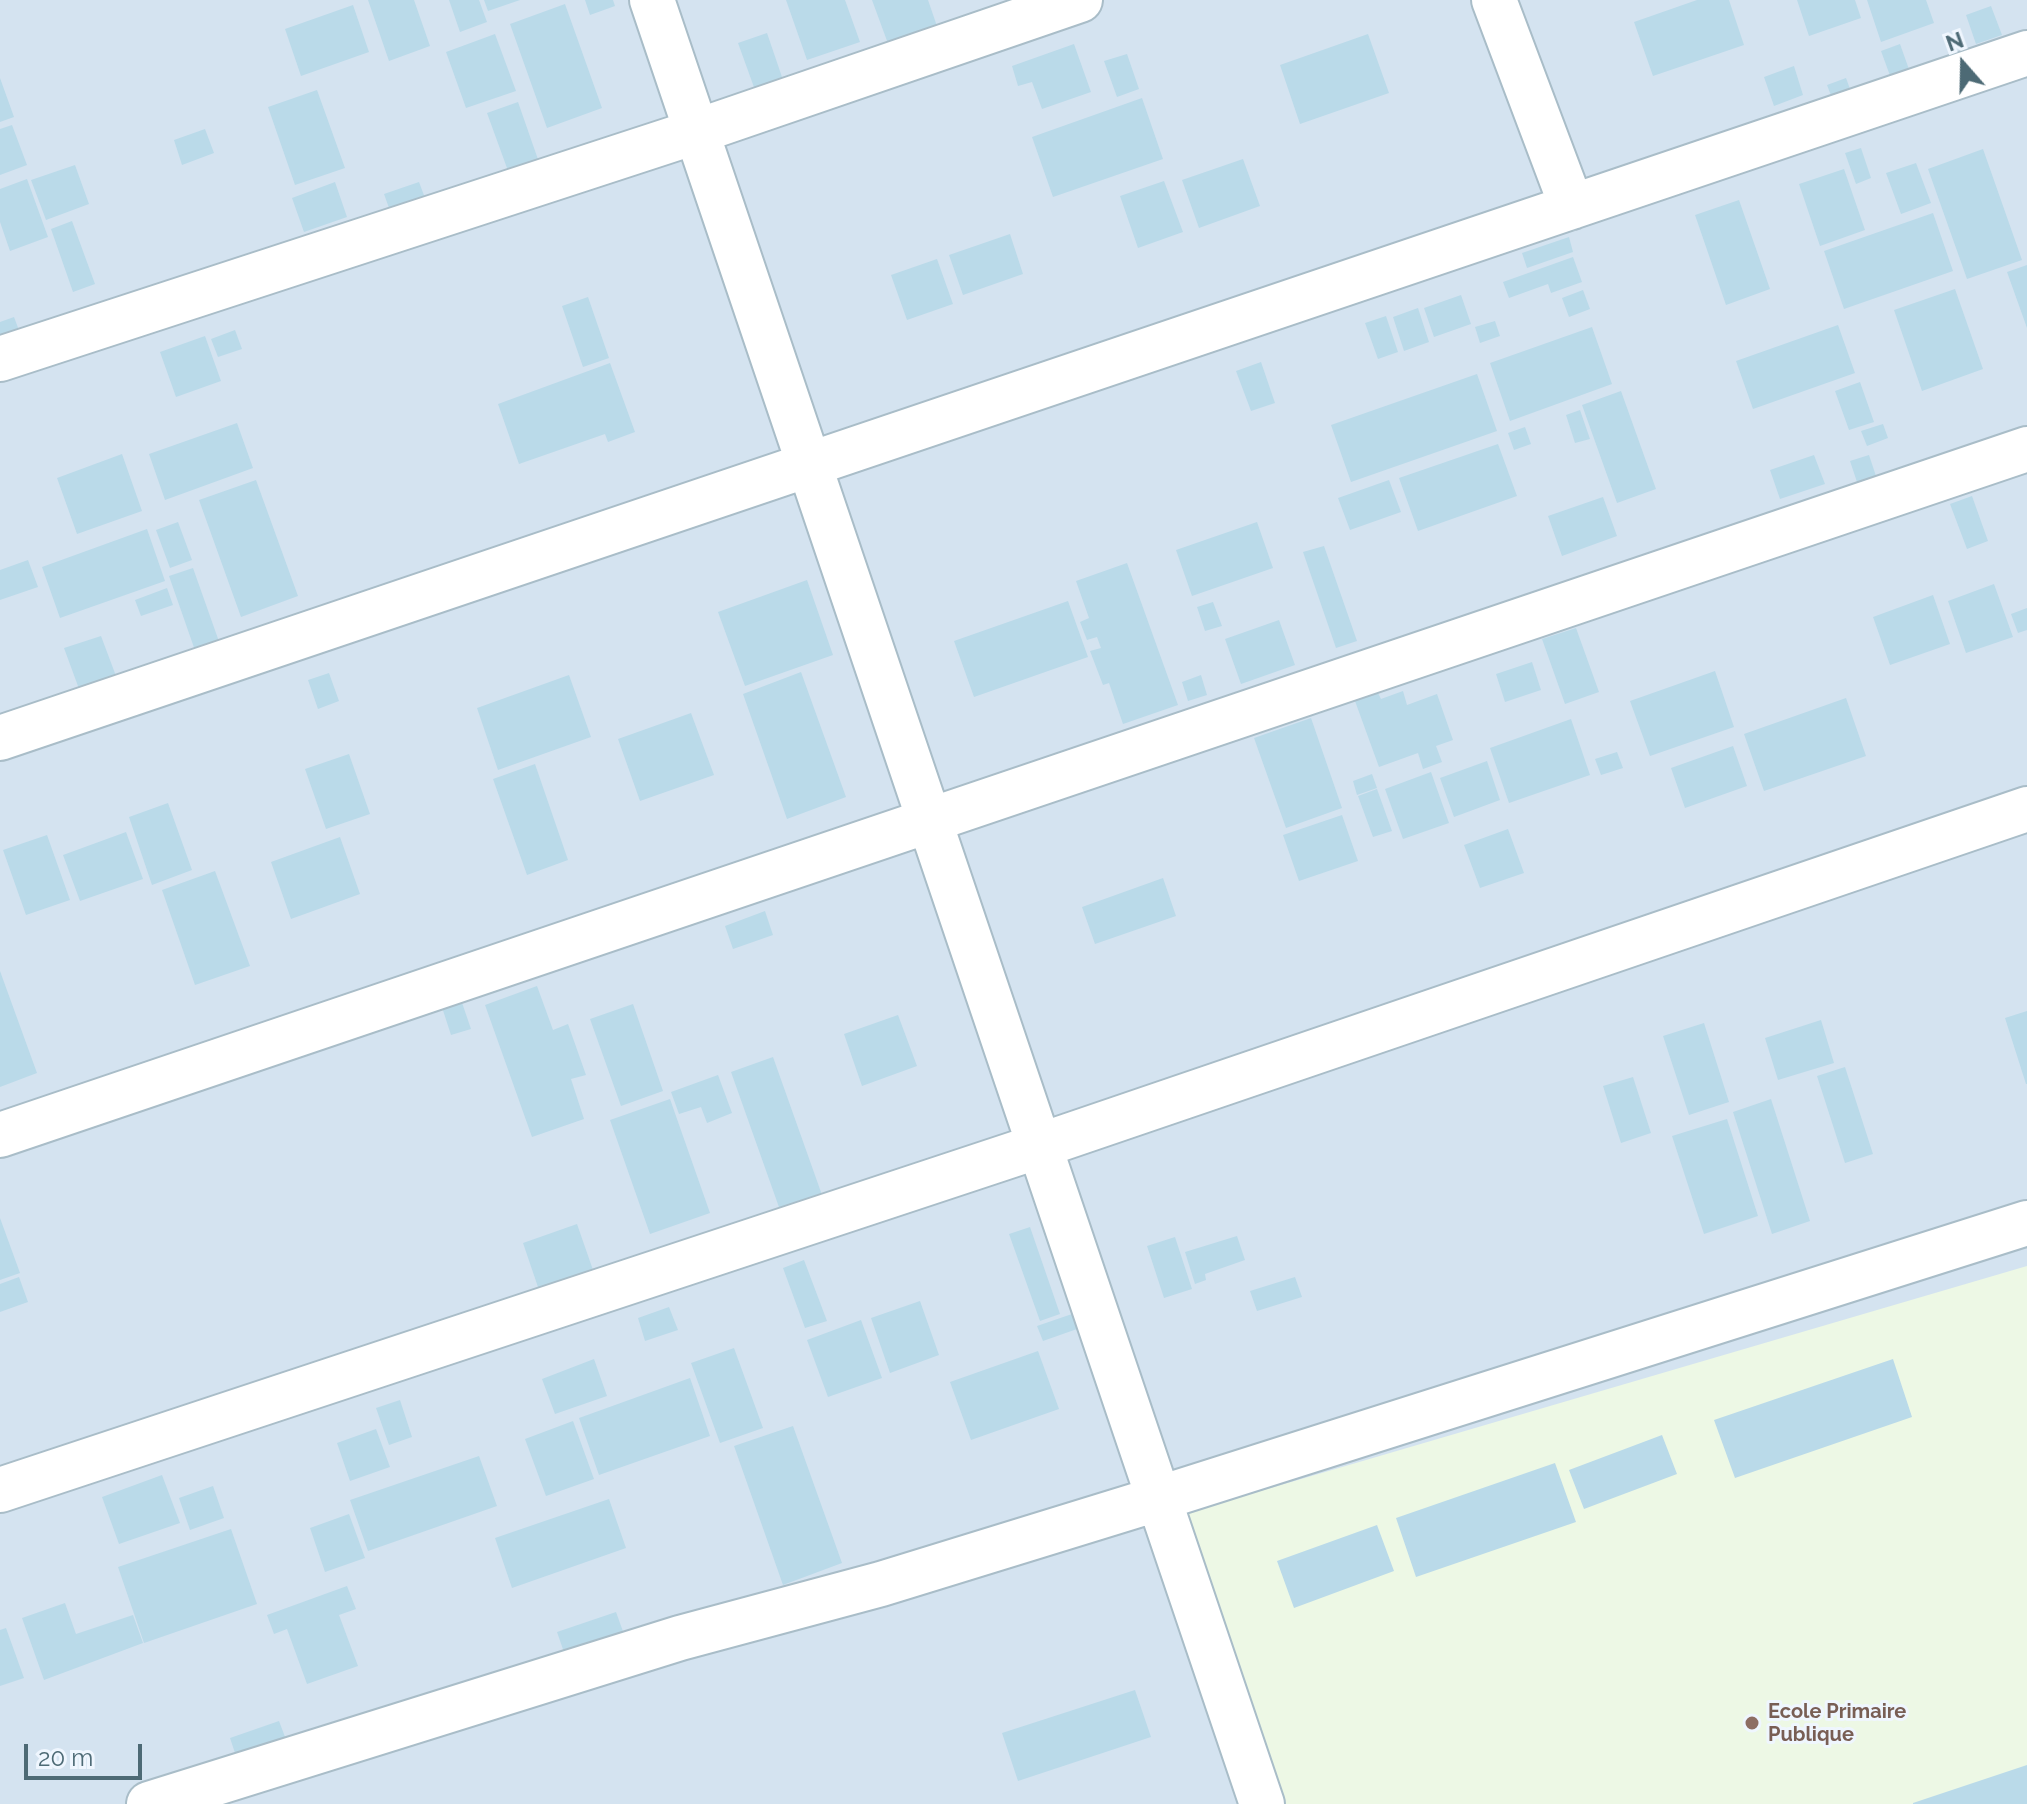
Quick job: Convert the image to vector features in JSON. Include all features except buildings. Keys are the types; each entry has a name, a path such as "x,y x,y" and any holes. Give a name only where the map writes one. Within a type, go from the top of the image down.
{"street":[{"path":"652,0 1262,1804"},
{"path":"1494,0 1572,207"},
{"path":"0,359 698,131 1060,3"},
{"path":"0,738 2027,53"},
{"path":"0,1135 2027,449"},
{"path":"0,1490 1039,1146 2027,809"},
{"path":"149,1804 680,1638 881,1584 1157,1499 2027,1223"}],"shaded area":[{"path":"0,0 2027,0 2027,1804 0,1804"},
{"path":"2027,1266 2027,1804 1286,1804 1182,1514"}],"place":[{"name":"Ecole Primaire Publique","path":"1752,1723"}]}
